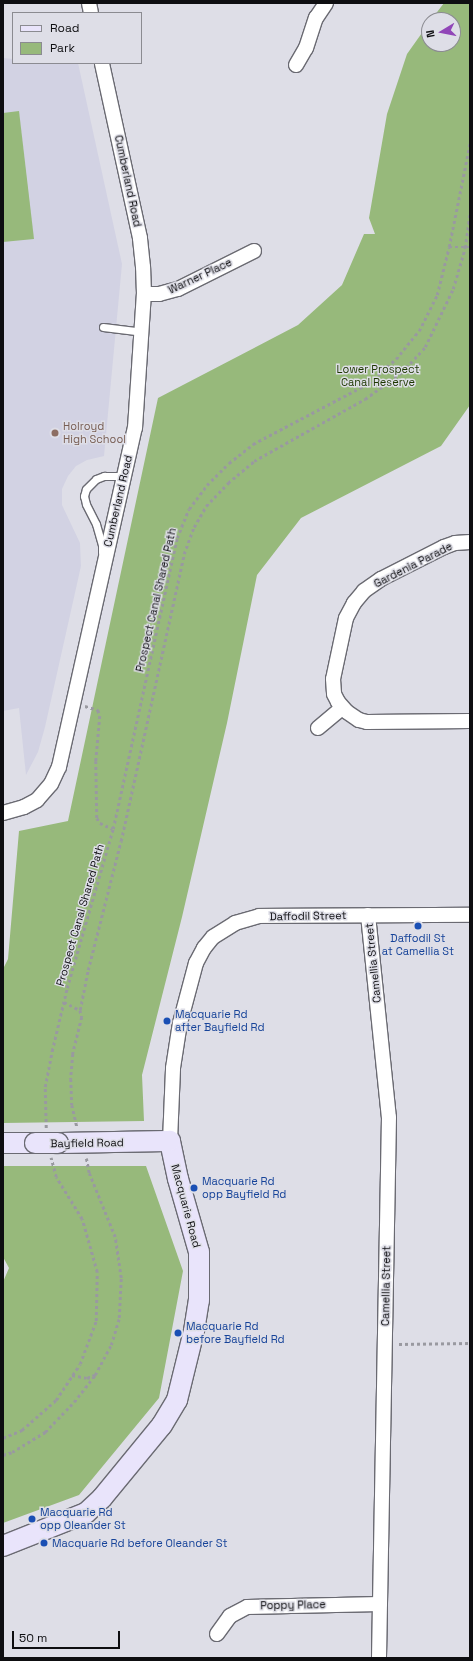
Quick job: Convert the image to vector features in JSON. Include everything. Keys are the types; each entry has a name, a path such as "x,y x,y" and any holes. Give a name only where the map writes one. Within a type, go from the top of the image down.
{"street":[{"path":"296,65 306,48 316,18 326,3"},
{"name":"Cumberland Road","path":"3,813 32,803 45,792 51,784 61,760 136,420 144,294 140,238 102,64"},
{"name":"Warner Place","path":"144,294 159,294 178,289 254,251"},
{"name":"Gardenia Parade","path":"342,708 334,694 333,678 343,628 350,610 359,597 381,579 450,544 470,542"},
{"path":"318,728 342,708 352,716 367,722 470,721"},
{"name":"Daffodil Street","path":"204,948 213,937 228,927 250,918 368,915 470,915"},
{"name":"Camellia Street","path":"368,915 390,1117 384,1344 379,1658"},
{"name":"Macquarie Road","path":"3,1546 86,1513 102,1498 162,1425 177,1400 186,1370 198,1308 198,1252 178,1179 170,1142 172,1089 178,1037 196,963 204,948"},
{"name":"Bayfield Road","path":"3,1143 35,1143 55,1152 82,1143 170,1142"},
{"name":"Poppy Place","path":"217,1634 230,1616 247,1607 380,1604"}],"lane":[{"path":"103,327 142,332"},
{"path":"103,569 102,545 96,524 86,504 84,496 86,489 96,478 104,476 124,476"}],"path":[{"name":"Prospect Canal Shared Path","path":"45,1127 45,1087 64,1002 113,829 177,538 189,509 207,485 229,463 253,444 369,383 396,358 419,331 437,295 449,247 470,143"},
{"path":"3,1455 12,1452 45,1432 74,1402 95,1375 111,1345 119,1318 121,1278 115,1237 90,1173 72,1105 71,1078 73,1054 82,1017 80,1010 88,970 121,841 184,554 194,527 206,506 228,482 254,461 365,399 402,372 425,348 453,289 465,248 470,211"},
{"path":"449,247 470,248"},
{"path":"74,702 98,710 100,716 96,761 97,818 100,823 113,829"},
{"path":"64,1002 80,1010"},
{"path":"3,1438 22,1430 56,1400 80,1364 96,1321 98,1272 82,1219 56,1177 55,1152"},
{"path":"384,1344 470,1343"},
{"path":"72,1375 87,1378 95,1375"}],"shaded area":[{"name":"Holroyd High School","path":"3,58 12,59 12,64 78,64 122,264 104,456 87,460 76,466 68,476 62,489 62,505 80,543 81,566 45,727 38,752 26,775 19,708 3,711"}],"green space":[{"name":"Lower Prospect Canal Reserve","path":"444,3 470,3 470,405 441,446 301,518 257,575 227,723 182,917 142,1075 144,1121 3,1123 3,969 8,959 19,831 68,821 158,398 298,325 342,285 364,234 375,234 369,218 387,114 407,54 421,34 421,52 461,52 461,12 437,12"},
{"path":"19,111 34,239 3,242 3,113"},
{"path":"3,1166 146,1166 183,1271 159,1398 79,1495 3,1523 3,1282 9,1268 3,1257"}],"place":[{"name":"Holroyd High School","path":"55,433"},
{"name":"Daffodil St at Camellia St","path":"418,926"},
{"name":"Macquarie Rd after Bayfield Rd","path":"167,1021"},
{"name":"Macquarie Rd opp Bayfield Rd","path":"194,1188"},
{"name":"Macquarie Rd before Bayfield Rd","path":"178,1333"},
{"name":"Macquarie Rd opp Oleander St","path":"32,1519"},
{"name":"Macquarie Rd before Oleander St","path":"44,1543"}]}
